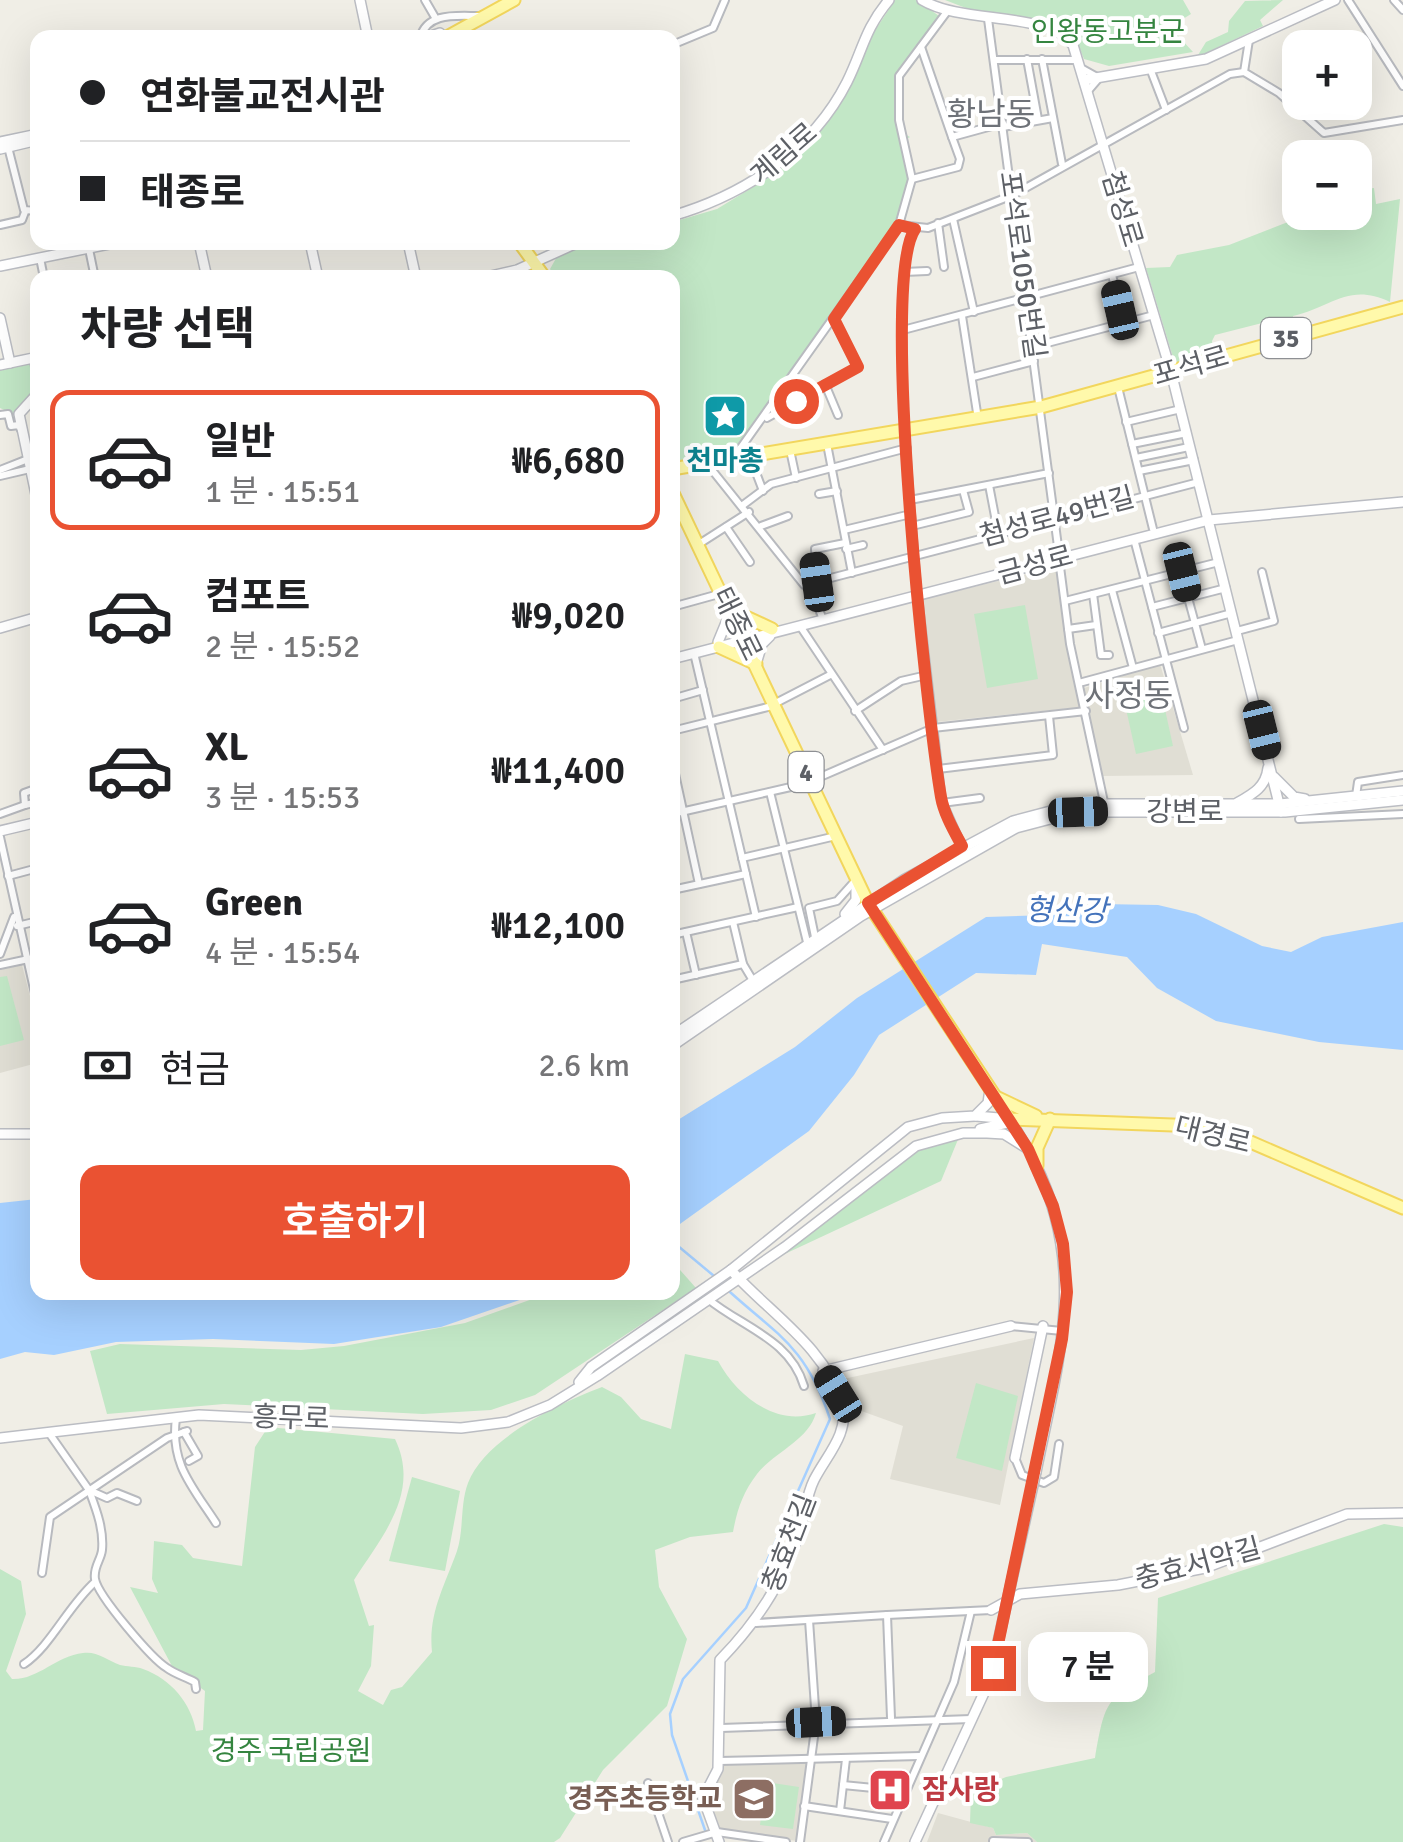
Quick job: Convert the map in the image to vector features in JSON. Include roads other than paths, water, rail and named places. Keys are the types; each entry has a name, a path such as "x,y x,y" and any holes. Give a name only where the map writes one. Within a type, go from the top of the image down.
{"main road":[{"path":"471,30 514,0"},
{"path":"452,30 478,16 496,12"},
{"path":"455,30 496,12"},
{"path":"526,250 540,270"},
{"name":"포석로","path":"680,468 1040,407 1403,307"},
{"name":"태종로","path":"680,508 872,910 1012,1120"},
{"path":"730,610 772,631"},
{"path":"719,644 756,664"},
{"path":"993,1093 1045,1119 1037,1148 1037,1166"},
{"name":"대경로","path":"1012,1120 1200,1126 1232,1134 1403,1208"}],"street":[{"path":"360,0 366,30"},
{"path":"425,0 436,19"},
{"path":"680,41 713,28 725,0"},
{"name":"계림로","path":"680,213 738,192 810,135 845,86 865,30 889,0"},
{"name":"첨성로","path":"922,0 946,12 1059,31 1072,44 1191,446 1281,808"},
{"path":"1084,80 1206,58 1334,0"},
{"path":"1348,0 1403,86"},
{"path":"1394,0 1403,10"},
{"path":"734,458 899,225 912,179 899,120 899,76 946,12"},
{"path":"424,30 436,19 478,16"},
{"name":"포석로1050번길","path":"988,19 1068,629 1104,807"},
{"path":"1244,72 1248,40"},
{"path":"912,179 958,167 960,159 920,46"},
{"path":"1027,59 1038,119"},
{"path":"996,60 1042,59 1078,64 1099,78"},
{"path":"1042,59 1062,164"},
{"path":"1151,70 1166,110"},
{"path":"899,225 915,229 953,219 1013,194 1230,74 1244,72 1279,92 1324,133 1403,120"},
{"path":"1087,92 1099,78"},
{"path":"952,137 1054,118"},
{"path":"0,225 22,220 25,212 3,146 30,139"},
{"path":"25,212 30,212"},
{"path":"953,219 974,312"},
{"path":"938,223 944,267"},
{"path":"915,229 906,248 903,330 917,594 942,802 962,846"},
{"path":"0,266 84,250"},
{"path":"507,270 561,250"},
{"path":"40,258 42,270"},
{"path":"903,330 1140,267"},
{"path":"904,272 927,271"},
{"path":"1112,275 1120,310"},
{"path":"1032,347 1154,315"},
{"path":"962,316 978,418"},
{"path":"0,318 5,364 30,358"},
{"path":"762,420 858,367 834,319"},
{"path":"973,376 1034,361"},
{"path":"825,384 838,416"},
{"path":"1118,386 1153,529"},
{"path":"30,401 20,410 30,468"},
{"path":"1126,422 1180,409"},
{"path":"0,415 8,414 12,426 19,425 22,431"},
{"path":"1132,444 1187,433"},
{"path":"827,444 852,573"},
{"path":"1136,458 1191,446"},
{"path":"698,545 726,526 762,490 907,448"},
{"path":"790,450 796,478"},
{"path":"1139,471 1194,460"},
{"path":"706,463 746,508 801,584 813,583"},
{"path":"0,473 29,464"},
{"path":"755,470 762,490"},
{"path":"910,500 1049,473"},
{"name":"첨성로49번길","path":"813,583 1054,517 1200,482"},
{"path":"990,484 998,532"},
{"path":"912,526 969,512 963,490"},
{"path":"818,494 837,491"},
{"name":"금성로","path":"788,627 1153,529 1209,518 1403,500"},
{"path":"844,530 911,514"},
{"path":"760,526 784,517 783,528"},
{"name":"금성로","path":"1059,556 1209,518"},
{"path":"726,526 750,562"},
{"path":"1134,539 1184,728"},
{"path":"822,617 813,583 815,549 863,545"},
{"path":"1065,602 1220,562"},
{"path":"1182,572 1202,649"},
{"path":"1079,683 1202,649 1274,621 1262,572"},
{"path":"1152,608 1226,588"},
{"path":"1112,590 1133,668"},
{"path":"680,606 722,594"},
{"name":"금성로","path":"680,654 917,594"},
{"path":"1094,594 1101,654 1109,656"},
{"path":"719,644 730,610"},
{"path":"1158,633 1232,613"},
{"path":"0,628 30,620"},
{"path":"1068,629 1096,625"},
{"path":"800,626 883,750"},
{"path":"756,664 762,644 772,631"},
{"name":"금성로","path":"680,655 719,644"},
{"path":"694,653 756,916"},
{"path":"680,729 775,704 830,676"},
{"path":"855,711 901,681 927,676"},
{"path":"680,696 703,690"},
{"path":"680,813 810,782 933,728 1086,710"},
{"path":"938,768 1053,755 1049,716"},
{"path":"1236,804 1253,795 1267,778 1269,760"},
{"path":"1273,774 1294,796 1314,801"},
{"path":"1356,796 1358,782 1403,775"},
{"path":"25,805 24,793 30,791"},
{"path":"770,792 798,907 811,939"},
{"name":"강변로","path":"1104,807 1236,804 1281,808 1403,792"},
{"path":"680,798 699,884"},
{"path":"942,802 980,798"},
{"name":"강변로","path":"680,1031 811,939 836,923 872,910 962,846 1066,806 1281,808 1403,800"},
{"path":"0,814 30,804"},
{"path":"1299,818 1403,814"},
{"name":"강변로","path":"680,1032 1014,824"},
{"path":"30,827 0,835 16,926 30,971"},
{"path":"742,858 836,836"},
{"path":"8,876 30,870"},
{"path":"680,888 746,874"},
{"path":"836,923 856,900 856,878"},
{"path":"811,939 810,908 844,897 856,878"},
{"path":"0,903 12,901"},
{"path":"680,933 798,907"},
{"path":"0,954 14,916"},
{"path":"734,922 743,964 752,979"},
{"path":"16,926 30,923"},
{"path":"686,932 696,975"},
{"path":"0,965 30,959"},
{"path":"680,978 743,964"},
{"path":"979,1113 993,1093"},
{"name":"흥무로","path":"0,1438 223,1415 475,1428 533,1414 574,1388 591,1367 706,1294 908,1128 979,1113 1012,1120"},
{"name":"흥무로","path":"729,1276 785,1246 916,1146 1012,1120"},
{"name":"태종로","path":"915,1842 989,1682 1064,1331 1063,1244 1037,1166 1012,1120"},
{"name":"흥무로","path":"963,1133 1004,1134 1028,1149"},
{"path":"0,1134 30,1134"},
{"path":"1018,1157 1028,1149"},
{"name":"충효천길","path":"718,1837 703,1798 719,1761 720,1660 756,1623 788,1560 812,1485 838,1438 842,1405 795,1329 729,1276"},
{"path":"706,1294 788,1356 799,1368 804,1386"},
{"path":"824,1371 1012,1326 1064,1331"},
{"path":"1043,1326 1015,1458 1022,1476 1044,1483 1054,1477 1059,1444"},
{"path":"176,1418 179,1472 216,1523"},
{"path":"42,1574 50,1517 186,1431 198,1456 189,1461"},
{"path":"48,1432 93,1492 102,1554 95,1566 95,1582 132,1635 150,1648 164,1667 195,1682 196,1689"},
{"path":"93,1492 107,1498 117,1494 137,1501"},
{"name":"충효서악길","path":"991,1610 1020,1594 1118,1586 1204,1568 1348,1514 1403,1513"},
{"path":"24,1664 36,1656 65,1612 95,1582"},
{"path":"884,1842 961,1661 971,1610"},
{"path":"756,1623 991,1610"},
{"path":"886,1615 892,1718"},
{"path":"800,1842 816,1722 808,1620"},
{"path":"722,1728 892,1718 971,1719"},
{"path":"719,1761 920,1756"},
{"path":"840,1811 846,1759"},
{"path":"648,1782 668,1842"},
{"path":"843,1784 904,1791"},
{"path":"804,1806 892,1819"},
{"path":"683,1842 718,1837 786,1842"},
{"path":"993,1842 1028,1842"}],"water":[{"path":"1100,904 1158,905 1196,914 1262,946 1291,952 1322,937 1403,922 1403,1050 1319,1042 1216,1021 1157,988 1127,957 1042,944 1036,975 976,973 879,1035 854,1075 809,1131 680,1224 680,1119 795,1047 857,998 986,917 1048,915"},
{"path":"30,1200 30,1300 520,1300 441,1327 334,1344 213,1339 116,1342 54,1355 25,1352 0,1359 0,1203"}],"waterway":[{"path":"680,1248 714,1276"},
{"path":"705,1830 672,1735 670,1714 683,1679 746,1608 830,1419 798,1355 719,1282"}],"place":[{"name":"천마총","path":"725,416"},
{"name":"잠사랑","path":"890,1790"},
{"name":"경주초등학교","path":"754,1799"}],"district":[{"name":"황남동","path":"991,114"},
{"name":"사정동","path":"1129,695"}],"park label":[{"name":"인왕동고분군","path":"1108,32"},
{"name":"경주 국립공원","path":"291,1751"}],"water label":[{"name":"형산강","path":"1066,911"}]}
